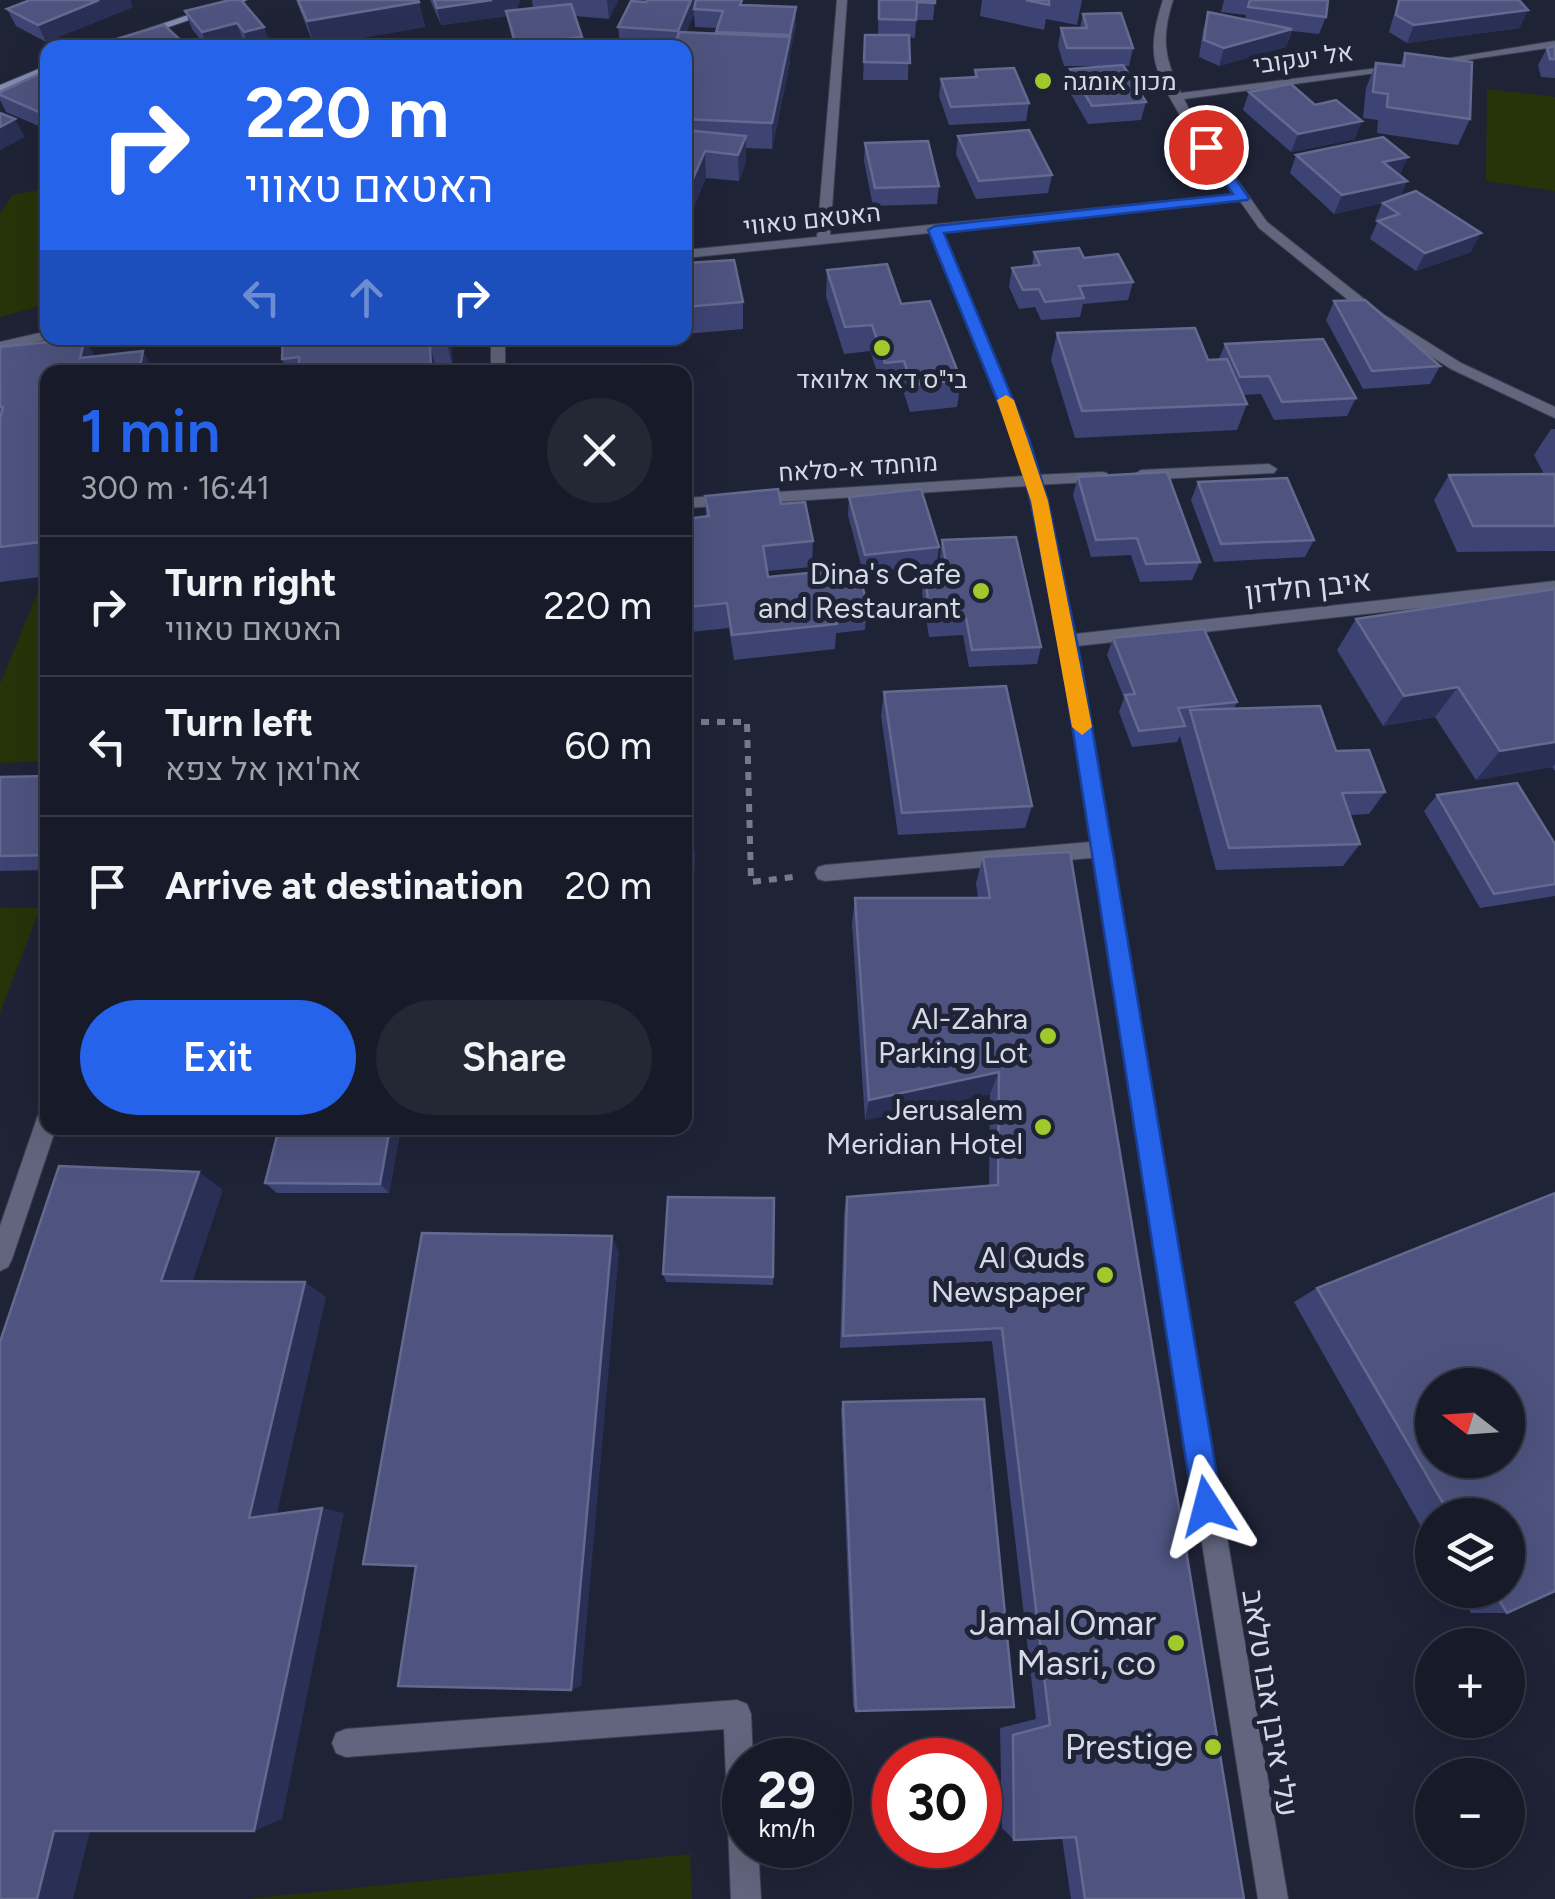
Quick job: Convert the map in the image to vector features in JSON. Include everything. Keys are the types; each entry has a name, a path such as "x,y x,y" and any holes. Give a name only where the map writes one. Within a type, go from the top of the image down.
{"street":[{"path":"120,40 242,0"},
{"path":"823,241 842,0"},
{"path":"1168,0 1160,25 1161,62 1177,97 1263,226 1378,317 1456,366 1555,413"},
{"name":"אל יעקובי","path":"1177,97 1555,44"},
{"path":"0,90 40,72"},
{"name":"האטאם טאווי","path":"692,253 1242,198"},
{"name":"עלי איבן אבו טלאב","path":"935,230 1021,439 1034,480 1068,641 1272,1899"},
{"path":"0,346 40,336"},
{"path":"1132,475 1269,468"},
{"name":"מוחמד א-סלאח","path":"692,503 1112,476"},
{"name":"איבן חלדון","path":"1068,641 1555,588"},
{"path":"824,873 1102,849"},
{"path":"0,1259 42,1135"},
{"path":"346,1743 737,1714 746,1899"}],"path":[{"path":"692,722 747,722 751,882 824,873"}],"green space":[{"path":"1487,89 1555,97 1555,191 1486,181"},
{"path":"40,189 40,306 0,317 0,214 12,195"},
{"path":"40,593 40,761 0,763 0,684"},
{"path":"0,908 40,908 0,1013"},
{"path":"690,1854 692,1899 247,1899"}],"building":[{"path":"30,0 99,0 38,25 7,9"},
{"path":"241,0 264,27 244,32 237,23 202,32 185,11"},
{"path":"298,0 418,0 419,2 307,21"},
{"path":"434,0 492,0 437,8"},
{"path":"691,0 678,31 618,27 631,1"},
{"path":"696,0 742,0 740,5 796,7 790,35 716,32 723,11 694,9"},
{"path":"879,0 935,0 935,3 917,2 916,20 879,19"},
{"path":"1250,0 1328,0 1326,17 1248,7"},
{"path":"1399,0 1519,0 1528,10 1414,25 1396,15"},
{"path":"571,4 582,37 515,40 506,11"},
{"path":"1208,12 1292,29 1224,48 1204,40"},
{"path":"1121,13 1133,48 1067,48 1061,28 1087,28 1083,14"},
{"path":"164,25 180,40 113,40"},
{"path":"679,32 790,37 772,123 692,119 692,40 676,40"},
{"path":"865,35 909,35 910,63 864,62"},
{"path":"1555,46 1555,59 1550,59 1547,48"},
{"path":"1405,53 1472,62 1470,119 1387,107 1388,94 1373,92 1376,63 1404,66"},
{"path":"1123,65 1146,102 1092,106 1070,69"},
{"path":"1014,68 1029,103 951,107 941,79 977,77 975,70"},
{"path":"40,74 40,112 0,95"},
{"path":"1291,84 1315,105 1336,100 1362,121 1298,134 1249,92"},
{"path":"0,113 15,119 0,127"},
{"path":"1029,130 1052,175 979,181 958,136"},
{"path":"692,131 746,136 738,155 705,151 692,181"},
{"path":"1383,137 1408,157 1383,162 1407,181 1342,195 1296,155"},
{"path":"928,141 939,186 875,188 865,143"},
{"path":"1416,191 1481,233 1425,253 1378,221 1399,214 1383,203"},
{"path":"1079,248 1084,258 1118,254 1133,282 1079,286 1084,298 1045,302 1039,289 1023,290 1012,268 1040,265 1034,252"},
{"path":"734,260 743,302 692,306 692,263"},
{"path":"887,264 901,304 930,301 961,380 912,385 904,361 885,363 872,325 845,327 827,270"},
{"path":"1365,300 1440,366 1372,371 1334,301"},
{"path":"1195,328 1208,360 1227,359 1247,404 1082,411 1057,333"},
{"path":"1323,339 1356,398 1282,402 1269,376 1240,377 1225,344"},
{"path":"40,343 83,345 80,358 143,351 140,365 40,365 40,542 0,547 3,407 0,347"},
{"path":"283,345 430,345 431,365 299,365 299,357 282,359"},
{"path":"1167,472 1200,562 1146,564 1137,538 1096,540 1078,477"},
{"path":"1555,474 1555,526 1473,526 1449,475"},
{"path":"1287,478 1314,540 1221,544 1198,482"},
{"path":"778,489 781,504 805,502 813,541 763,546 768,577 858,568 867,605 833,609 837,624 732,635 727,603 692,607 692,518 709,516 705,496"},
{"path":"921,489 939,547 865,555 849,497"},
{"path":"1016,537 1041,647 972,650 966,618 931,619 924,574 948,573 942,540"},
{"path":"1555,589 1555,742 1500,751 1458,687 1404,696 1356,619"},
{"path":"1204,629 1237,702 1178,708 1185,726 1139,731 1125,695 1135,694 1113,638"},
{"path":"1006,686 1032,806 902,813 884,692"},
{"path":"1320,706 1336,751 1369,750 1385,792 1342,793 1360,844 1229,848 1190,710"},
{"path":"40,776 40,855 0,856 0,777"},
{"path":"1517,783 1555,844 1555,884 1494,894 1437,795"},
{"path":"1070,852 1244,1899 1085,1899 1076,1837 1014,1840 1013,1735 1050,1725 1002,1328 843,1336 847,1197 998,1185 999,1072 869,1100 855,898 990,898 983,857"},
{"path":"277,1135 389,1135 380,1184 265,1183"},
{"path":"59,1166 199,1172 161,1281 305,1282 249,1518 322,1508 254,1831 54,1831 37,1899 0,1899 0,1342"},
{"path":"1555,1193 1555,1591 1525,1605 1525,1498 1440,1498 1428,1478 1525,1478 1525,1368 1415,1368 1415,1455 1317,1288"},
{"path":"668,1197 774,1198 773,1277 663,1274"},
{"path":"422,1233 612,1236 571,1690 398,1686 416,1566 363,1564"},
{"path":"984,1399 1014,1707 856,1711 843,1402"}],"slow traffic":[{"path":"1006,400 1040,501 1082,727"}],"place":[{"name":"מכון אומגה","path":"1043,81"},
{"name":"בי\"ס דאר אלוואד","path":"882,348"},
{"name":"Dina's Cafe and Restaurant","path":"981,591"},
{"name":"Al-Zahra Parking Lot","path":"1048,1036"},
{"name":"Jerusalem Meridian Hotel","path":"1043,1127"},
{"name":"Al Quds Newspaper","path":"1105,1275"},
{"name":"Jamal Omar Masri, co","path":"1176,1643"},
{"name":"Prestige","path":"1213,1747"}],"route":[{"path":"1206,147 1242,198 935,230 1021,439 1040,501 1072,667 1207,1506"}]}
